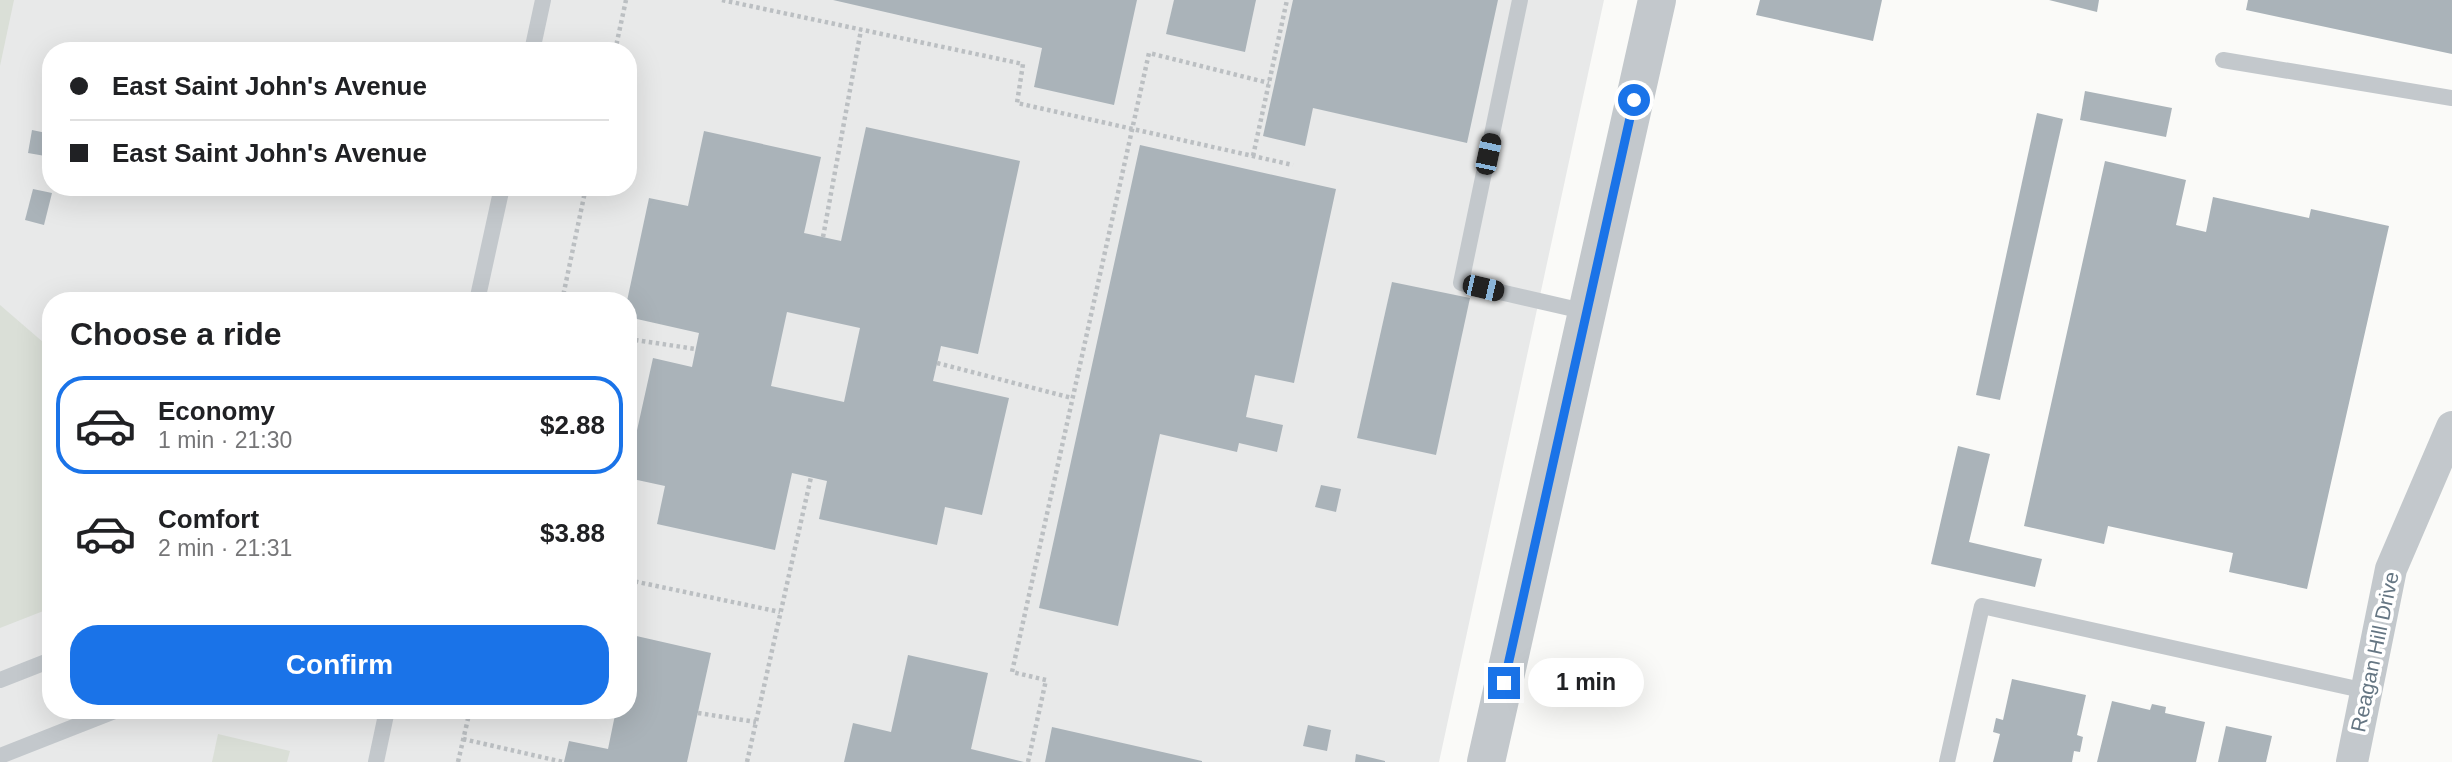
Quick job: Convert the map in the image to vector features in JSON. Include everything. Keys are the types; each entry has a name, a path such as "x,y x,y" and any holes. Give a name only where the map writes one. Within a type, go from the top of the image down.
{"street":[{"path":"1486,762 1657,0"},
{"name":"Reagan Hill Drive","path":"2352,762 2391,569 2452,427"}],"lane":[{"path":"534,42 543,0"},
{"path":"1520,0 1461,283 1587,312"},
{"path":"2222,60 2452,99"},
{"path":"479,292 500,196"},
{"path":"1947,762 1982,606 2366,691"},
{"path":"0,680 42,664"},
{"path":"0,756 94,719"},
{"path":"376,762 385,719"}],"path":[{"path":"617,42 626,0"},
{"path":"722,0 1023,64 1017,103 1293,165"},
{"path":"1253,156 1287,0"},
{"path":"823,237 861,30"},
{"path":"1028,762 1046,680 1012,671 1149,53 1269,83"},
{"path":"564,292 584,196"},
{"path":"637,340 696,349"},
{"path":"937,363 1072,398"},
{"path":"747,762 811,477"},
{"path":"637,582 780,612"},
{"path":"698,713 756,722"},
{"path":"458,762 468,719"},
{"path":"463,739 563,762"}],"shaded area":[{"path":"0,0 1604,0 1439,762 0,762"},
{"path":"0,0 14,0 0,66"},
{"path":"0,305 42,341 42,612 0,628"},
{"path":"218,734 290,751 287,762 212,762"}],"building":[{"path":"833,0 1137,0 1114,105 1034,87 1042,48"},
{"path":"1174,0 1256,0 1245,52 1166,34"},
{"path":"1293,0 1498,0 1467,143 1313,108 1305,146 1263,136"},
{"path":"1760,0 1882,0 1873,41 1756,15"},
{"path":"2049,0 2099,0 2097,12"},
{"path":"2248,0 2452,0 2452,54 2246,10"},
{"path":"2085,91 2172,108 2166,137 2080,120"},
{"path":"2037,113 2063,119 2000,400 1976,395"},
{"path":"866,127 1020,161 978,354 941,346 933,381 1009,398 982,515 945,507 937,545 819,519 827,481 792,473 775,550 657,524 665,486 637,480 637,430 653,358 692,367 699,333 637,319 637,292 629,292 649,198 688,206 704,131 821,157 804,233 841,241","holes":["787,312 860,328 844,402 771,386"]},
{"path":"32,130 42,132 42,155 28,153"},
{"path":"1140,145 1336,189 1294,383 1255,375 1246,417 1283,425 1277,452 1239,443 1237,452 1160,434 1118,626 1039,608"},
{"path":"2105,161 2186,180 2176,225 2206,232 2213,197 2309,218 2311,209 2389,226 2307,589 2229,572 2233,553 2108,526 2104,544 2024,526"},
{"path":"33,189 42,191 42,196 51,196 44,225 25,220"},
{"path":"1392,282 1470,298 1436,455 1357,438"},
{"path":"1958,446 1990,454 1969,542 2042,559 2035,587 1931,564"},
{"path":"1321,485 1341,489 1336,512 1315,507"},
{"path":"637,636 711,653 687,762 564,762 569,741 608,749 614,719 637,719"},
{"path":"908,655 988,673 971,749 1024,762 844,762 853,723 891,732"},
{"path":"2012,679 2086,695 2077,735 2083,737 2080,752 2074,751 2072,762 1993,762 2000,734 1993,732 1996,718 2003,720"},
{"path":"2112,701 2150,710 2152,704 2166,707 2165,713 2205,722 2196,762 2097,762"},
{"path":"1308,725 1331,730 1327,751 1303,746"},
{"path":"2226,726 2272,736 2266,762 2218,762"},
{"path":"1052,727 1202,761 1202,762 1045,762"},
{"path":"1356,754 1385,761 1385,762 1355,762"}],"route":[{"path":"1504,683 1634,100"}]}
